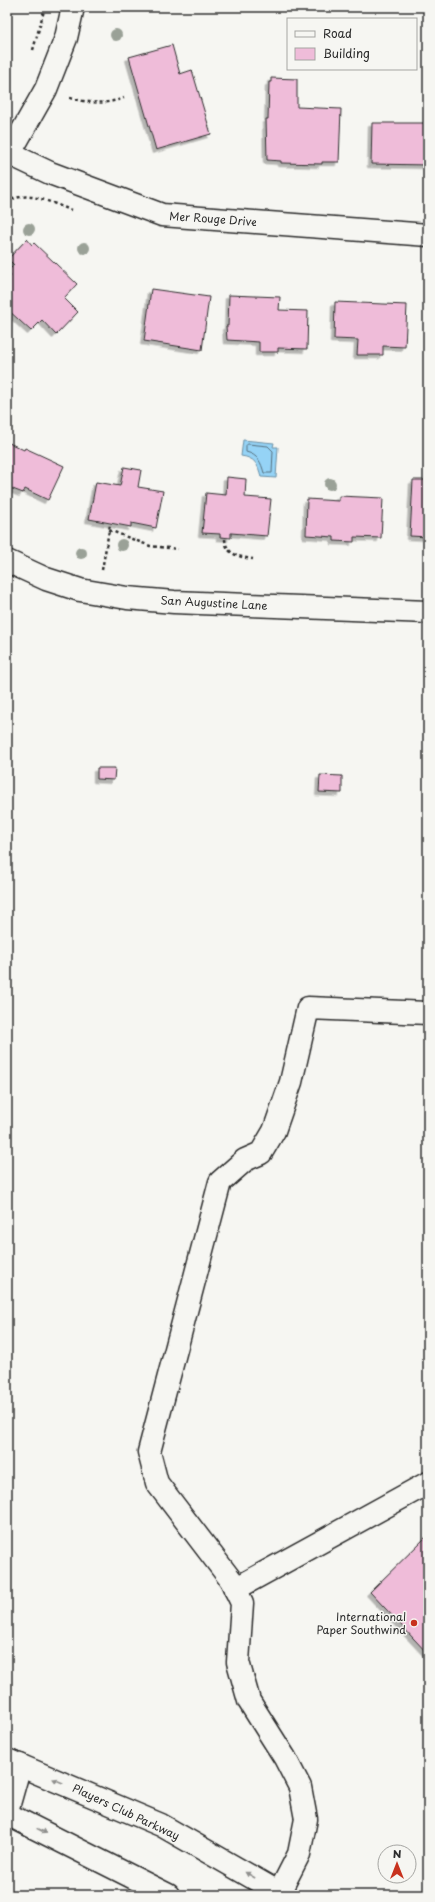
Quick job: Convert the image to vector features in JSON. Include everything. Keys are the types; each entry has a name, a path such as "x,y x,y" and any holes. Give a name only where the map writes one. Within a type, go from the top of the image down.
{"street":[{"path":"9,156 46,89 66,38 73,7"},
{"name":"Mer Rouge Drive","path":"9,156 162,216 428,235"},
{"name":"San Augustine Lane","path":"7,561 46,579 80,590 127,598 181,602 428,612"},
{"path":"280,1894 299,1854 306,1819 300,1787 285,1758 249,1701 238,1662 242,1603 231,1580 157,1483 149,1452 220,1182 245,1160 261,1153 274,1131 291,1082 308,1008 428,1013"},
{"path":"235,1589 428,1483"},
{"path":"14,1762 7,1812 168,1895"},
{"name":"Players Club Parkway","path":"14,1762 161,1825 280,1894"}],"path":[{"path":"32,50 45,7"},
{"path":"46,89 83,102 114,102 124,98"},
{"path":"7,203 11,200 27,196 71,210"},
{"path":"102,570 110,525"},
{"path":"110,530 150,546 178,549"},
{"path":"225,539 225,545 232,554 239,557 253,559"}],"water":[{"path":"243,440 274,443 273,447 278,447 276,478 261,477 255,462 250,458 241,456"}],"building":[{"path":"172,45 180,74 192,70 211,134 156,150 129,57"},
{"path":"271,78 297,79 297,107 341,109 339,162 322,162 322,164 281,163 281,161 267,160 266,119 268,119 269,82 271,82"},
{"path":"372,123 428,123 428,165 371,164"},
{"path":"27,239 32,245 34,243 77,284 64,298 78,312 56,335 42,320 31,331 7,309 7,280 11,276 7,272 14,265 8,259"},
{"path":"151,289 209,297 202,350 144,341"},
{"path":"229,295 280,297 279,310 308,311 307,349 278,348 278,352 259,352 259,342 227,340 226,326 228,326"},
{"path":"335,302 407,305 405,347 383,346 383,355 357,355 358,340 334,339"},
{"path":"7,442 24,450 25,448 64,466 48,500 25,489 23,493 10,488 9,490 7,489"},
{"path":"124,467 141,470 138,487 163,491 156,528 131,523 131,527 89,519 96,482 120,486"},
{"path":"227,477 246,479 245,497 271,499 267,536 231,533 231,538 220,537 220,534 202,533 206,493 226,495"},
{"path":"413,480 428,480 428,537 410,536"},
{"path":"339,496 383,498 381,538 354,537 354,542 334,541 334,537 306,535 307,499 339,501"},
{"path":"97,768 115,768 114,780 97,779"},
{"path":"320,775 342,776 342,793 319,792"},
{"name":"International Paper Southwind","path":"428,1535 428,1654 370,1592"}],"place":[{"name":"International Paper Southwind","path":"414,1623"}]}
